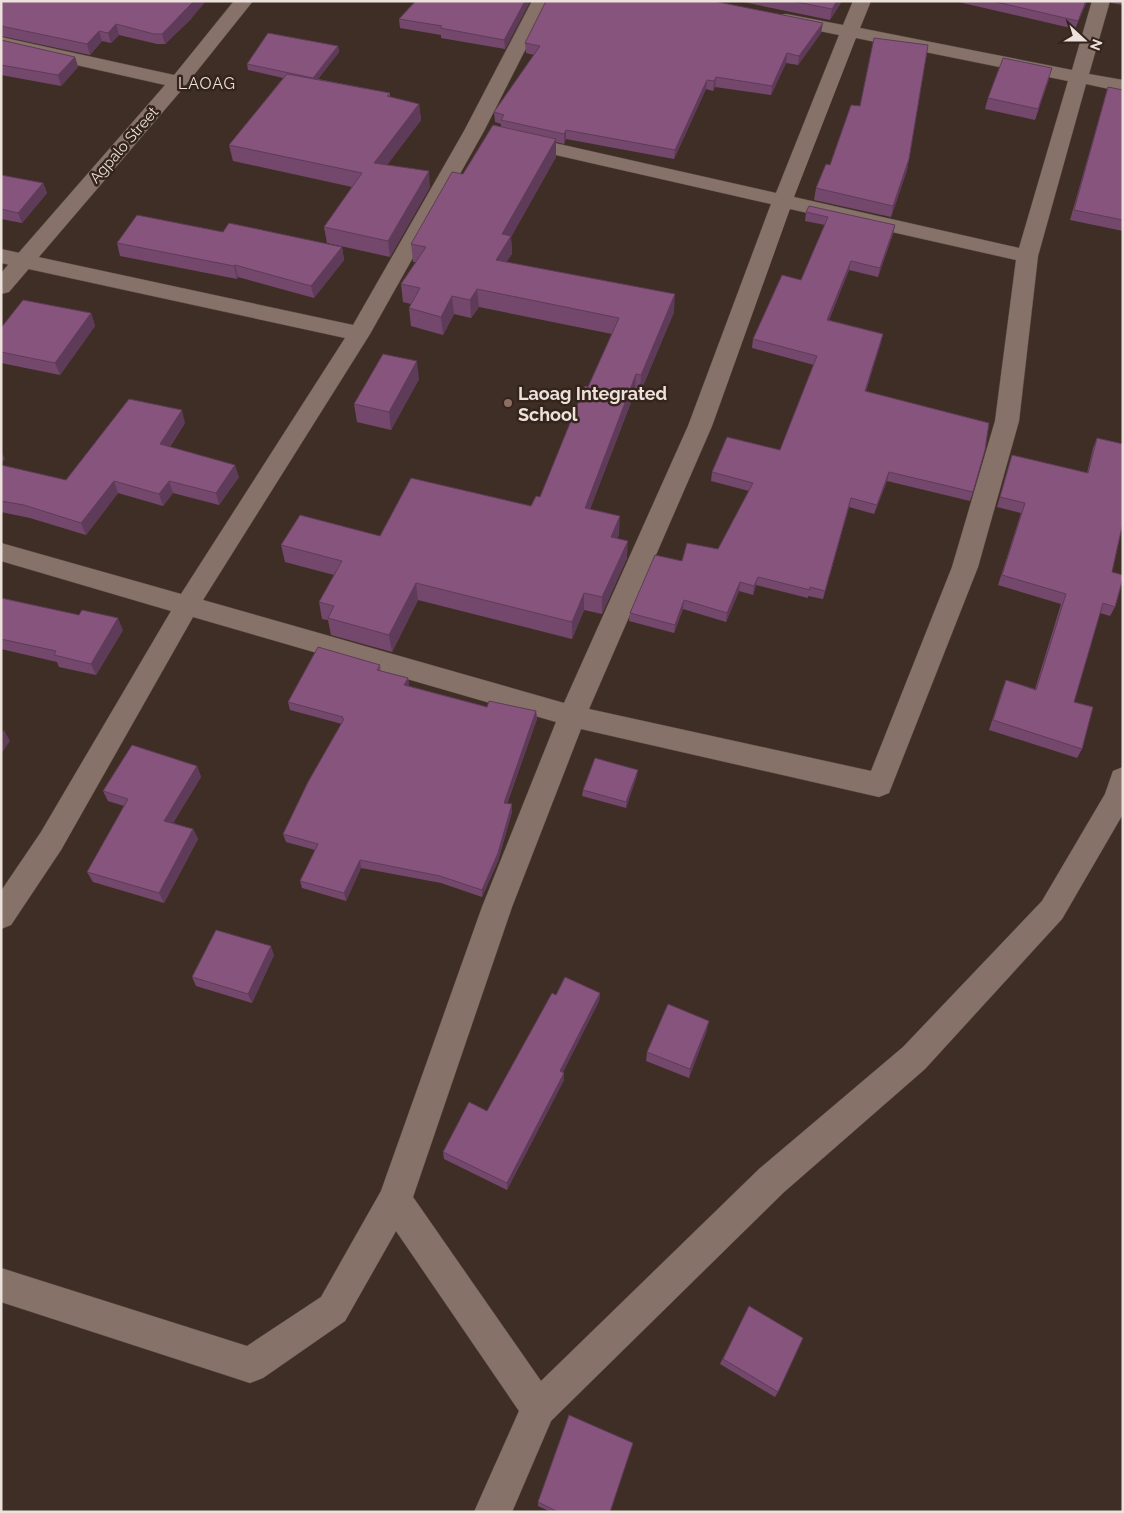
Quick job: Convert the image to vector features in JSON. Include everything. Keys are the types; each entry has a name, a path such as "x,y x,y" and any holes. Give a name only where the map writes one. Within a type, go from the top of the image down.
{"street":[{"name":"Agpalo Street","path":"1,287 178,82 244,1"},
{"path":"1,916 51,841 187,605 359,334 490,135 541,1"},
{"path":"1,1285 250,1365 333,1309 395,1200 496,907 572,716 700,426 783,200 862,1"},
{"path":"1,552 572,716 879,785 965,567 1007,421 1027,256 1077,78 1101,1"},
{"path":"765,14 1123,86"},
{"path":"1,42 178,82"},
{"path":"490,135 1027,256"},
{"path":"1,256 359,334"},
{"path":"493,1512 538,1408 771,1181 914,1058 1052,910 1118,797 1123,779"},
{"path":"395,1200 538,1408"}],"building":[{"path":"1,1 194,1 162,34 154,34 116,24 108,33 99,31 87,44 1,26"},
{"path":"416,1 525,1 504,40 440,28 442,26 399,19"},
{"path":"546,1 713,1 823,23 799,56 787,53 772,86 716,77 714,81 707,80 675,150 566,130 564,134 501,120 504,115 494,112 540,46 525,43"},
{"path":"792,1 837,1 832,9"},
{"path":"992,1 1086,1 1078,21"},
{"path":"268,33 338,46 313,78 247,64"},
{"path":"874,38 928,45 909,159 893,206 816,188 826,164 830,165 851,105 860,106"},
{"path":"1,40 75,57 58,75 1,65"},
{"path":"1003,58 1052,68 1038,109 988,98"},
{"path":"287,74 390,93 387,96 419,104 374,163 429,171 388,241 324,227 362,173 229,145"},
{"path":"1108,87 1123,90 1123,220 1074,210"},
{"path":"493,125 556,139 502,234 511,236 496,260 675,294 641,375 636,374 585,508 620,516 611,537 628,541 602,597 584,593 572,622 416,583 389,635 328,618 334,606 319,602 342,561 281,545 300,515 380,536 411,478 531,506 536,496 540,497 585,386 588,387 619,318 477,289 470,300 452,296 441,317 409,308 420,288 401,284 426,247 411,244 452,172 463,174"},
{"path":"1,175 43,183 18,213 1,209"},
{"path":"809,206 895,225 880,268 851,261 827,320 883,334 865,391 989,423 985,450 973,492 889,472 877,505 851,498 825,591 810,587 810,590 758,577 754,586 740,582 727,613 684,600 675,625 630,613 655,555 682,561 687,543 718,549 753,483 712,472 727,437 780,450 817,356 753,339 782,275 801,280 828,217 806,212"},
{"path":"137,215 223,232 229,223 342,247 311,286 235,265 117,243"},
{"path":"23,300 91,313 55,363 1,352 1,328"},
{"path":"383,354 417,361 389,412 354,404"},
{"path":"129,399 182,410 160,444 235,465 216,493 169,481 159,494 114,481 81,523 24,505 1,501 1,465 66,480"},
{"path":"1097,438 1123,444 1123,522 1112,572 1123,575 1123,578 1115,607 1103,603 1074,702 1093,707 1082,749 993,720 1006,680 1036,690 1066,594 1002,575 1025,503 1000,497 1012,455 1088,473"},
{"path":"1,598 79,615 82,610 118,618 91,664 54,655 56,651 1,639"},
{"path":"318,647 380,665 377,670 408,678 404,685 487,707 489,701 536,711 504,803 512,804 498,853 482,890 440,876 360,860 344,893 300,881 318,844 283,834 308,782 344,719 343,717 288,702"},
{"path":"132,745 197,766 164,821 193,829 159,893 87,872 128,799 103,791"},
{"path":"595,758 638,770 626,802 583,790"},
{"path":"216,930 271,946 248,994 192,977"},
{"path":"565,977 600,993 560,1071 564,1073 507,1183 443,1152 469,1102 487,1111 552,993 556,995"},
{"path":"668,1004 709,1021 690,1069 647,1052"},
{"path":"749,1306 803,1338 778,1392 723,1359"},
{"path":"569,1415 633,1443 610,1512 558,1512 538,1502"}],"place":[{"name":"Laoag Integrated School","path":"508,403"}],"district":[{"name":"LAOAG","path":"207,83"}]}
